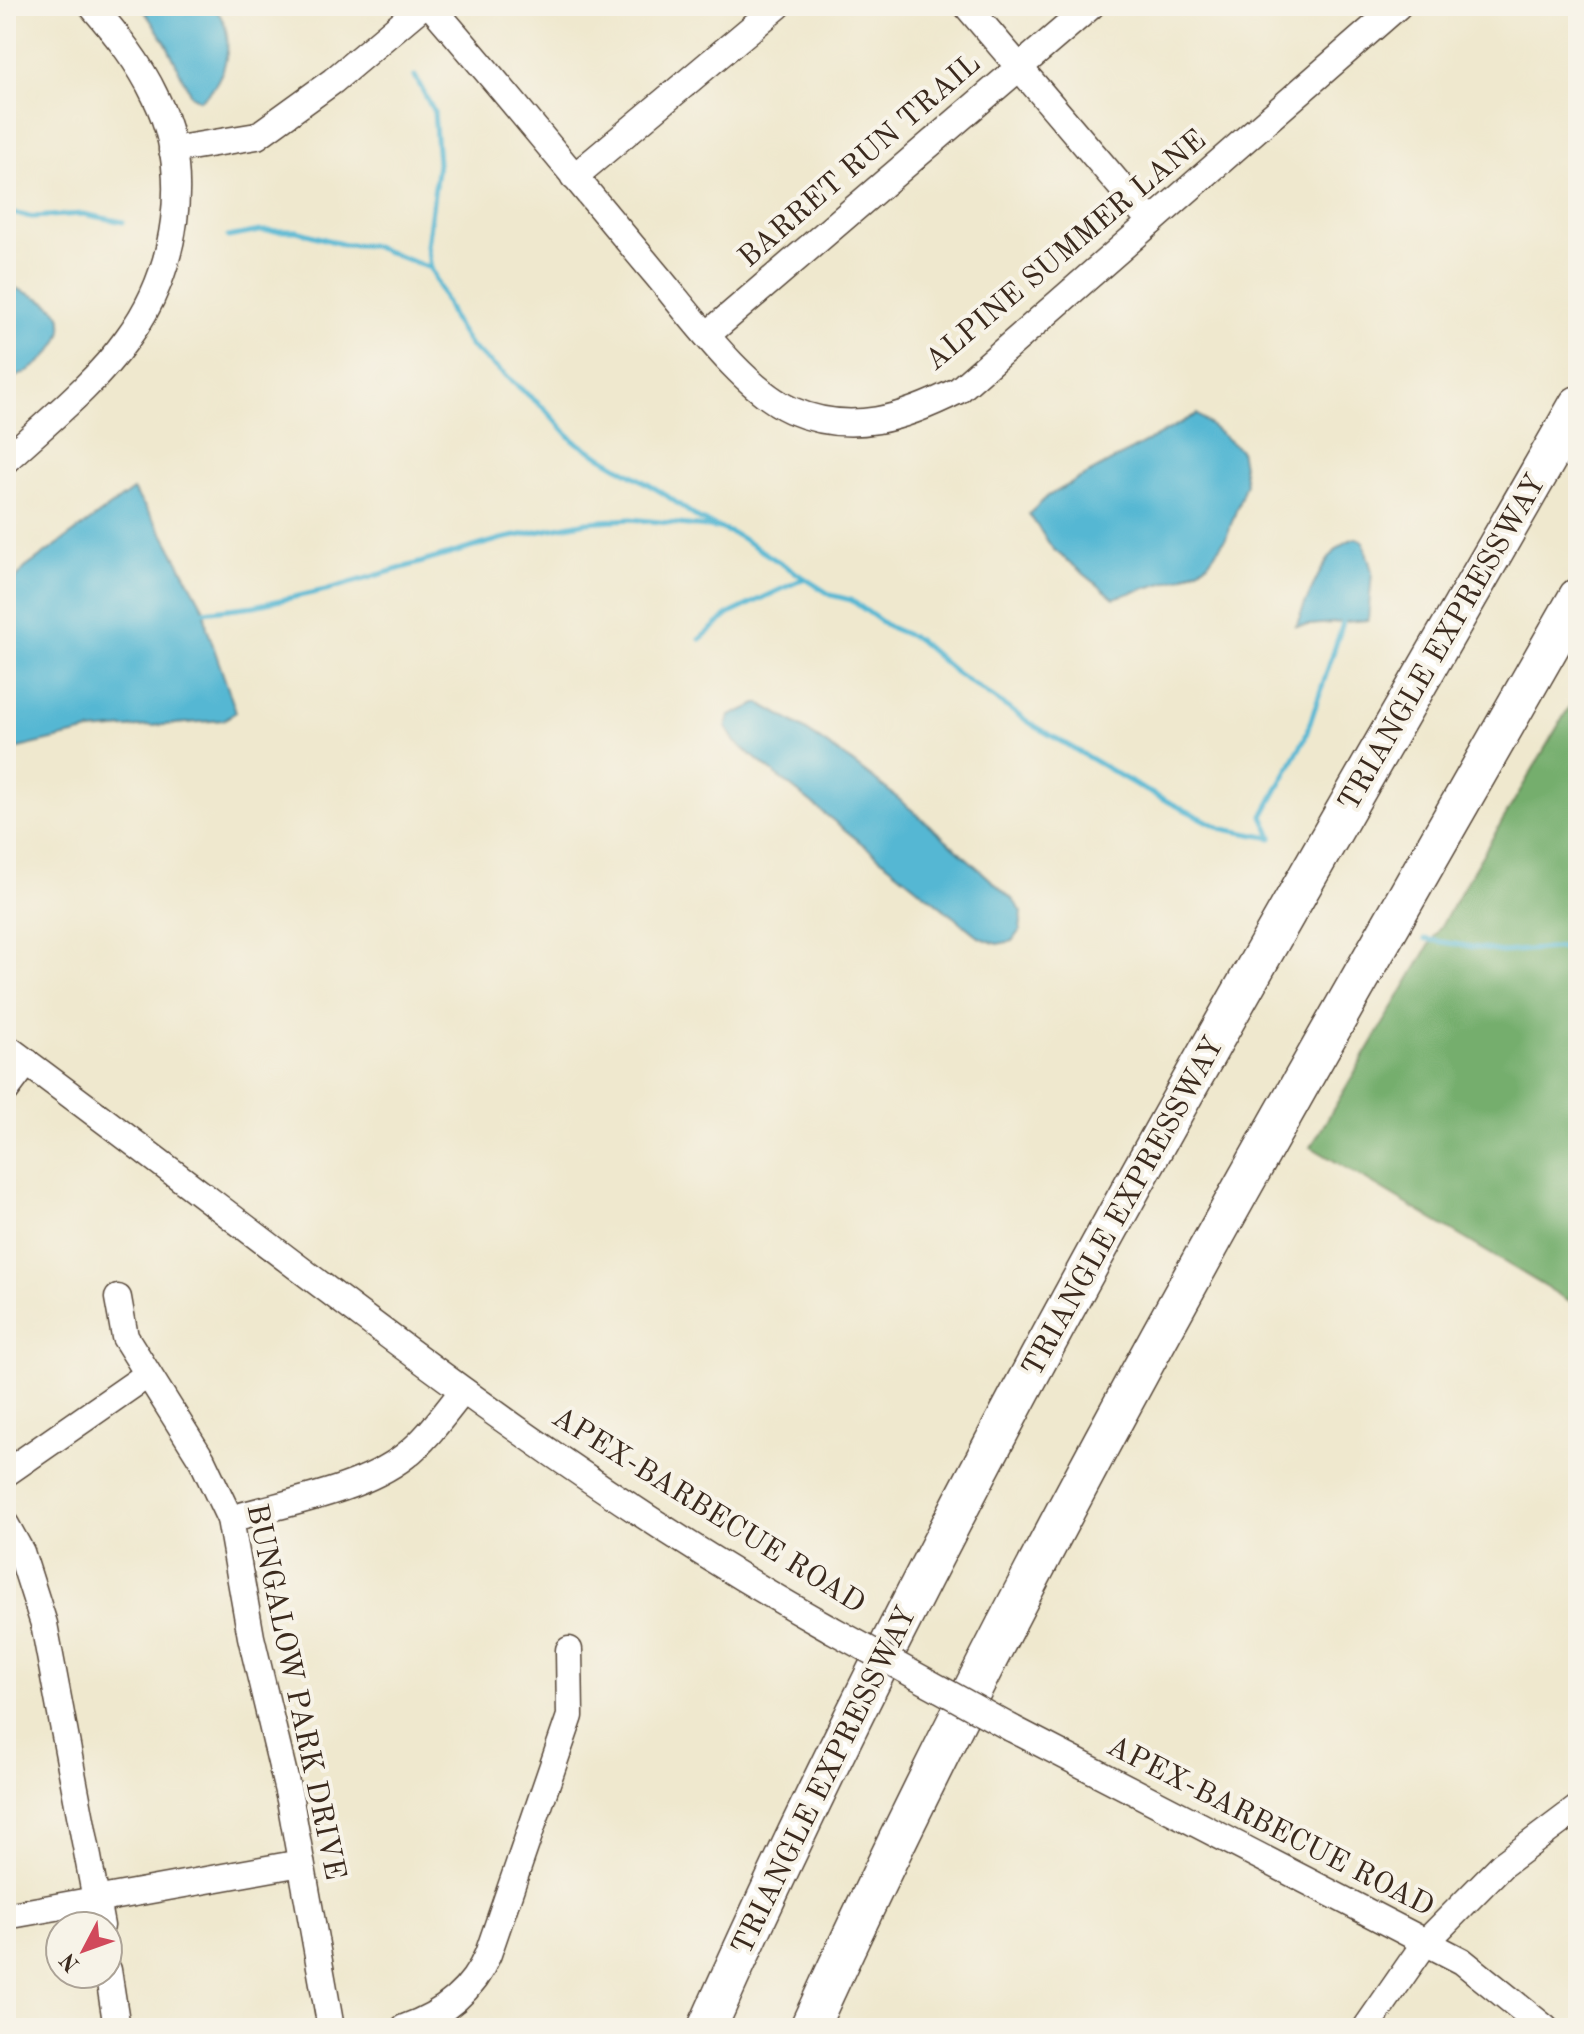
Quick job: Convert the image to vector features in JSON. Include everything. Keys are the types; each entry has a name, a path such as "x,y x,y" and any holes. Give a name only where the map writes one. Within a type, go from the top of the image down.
{"highway":[{"name":"TRIANGLE EXPRESSWAY","path":"707,2028 803,1819 875,1673 1065,1309 1578,405"},
{"path":"809,2028 926,1780 1094,1452 1578,597"}],"street":[{"path":"6,460 109,361 149,305 161,277 173,228 176,193 172,150 163,114 143,72 92,6"},
{"path":"172,150 257,136 323,89 422,6"},
{"name":"ALPINE SUMMER LANE","path":"431,6 707,335 762,393 789,409 821,420 852,424 886,421 918,411 959,390 1398,6"},
{"path":"574,177 778,6"},
{"path":"967,6 1151,222"},
{"name":"BARRET RUN TRAIL","path":"707,335 1091,6"},
{"name":"APEX-BARBECUE ROAD","path":"6,1047 463,1391 709,1557 831,1629 1011,1728 1462,1961 1545,2028"},
{"path":"6,1090 27,1062"},
{"name":"BUNGALOW PARK DRIVE","path":"118,1298 125,1337 202,1460 230,1519 248,1622 277,1736 331,2028"},
{"path":"6,1473 147,1375"},
{"path":"230,1519 354,1483 381,1471 424,1439 463,1391"},
{"path":"6,1525 21,1552 44,1624 98,1910"},
{"path":"404,2028 452,2003 475,1978 488,1954 570,1716 569,1650"},
{"path":"1366,2028 1425,1943 1502,1865 1578,1808"},
{"path":"6,1916 301,1863"},
{"path":"111,1990 117,2028"}],"green space":[{"path":"1578,692 1578,1306 1311,1147"}],"water":[{"path":"141,6 212,6 220,16 225,28 227,55 217,81 200,100 191,95 166,43"},
{"path":"6,284 46,302 56,310 62,320 62,332 39,364 6,379"},
{"path":"1197,414 1240,450 1246,483 1226,538 1207,564 1183,577 1114,598 1053,549 1029,514 1048,496"},
{"path":"133,490 164,535 204,609 207,628 236,712 223,720 90,731 6,751 6,591 25,568"},
{"path":"1356,538 1363,541 1372,571 1368,620 1296,626 1327,562 1335,551"},
{"path":"759,703 860,768 923,819 1013,900 1022,912 1020,930 1012,941 997,944 979,937 735,742 726,727 730,716"}],"waterway":[{"path":"415,76 434,112 438,163 427,246 431,268 453,319 470,346 545,409 574,441 663,493 699,519 738,536 831,595 851,600 889,627 917,639 955,672 1033,725 1141,788 1223,829 1272,838"},
{"path":"6,212 32,217 83,214 123,222"},
{"path":"228,237 260,231 297,231 345,245 369,245 430,268"},
{"path":"203,612 254,606 330,589 501,539 587,522 631,519 716,528"},
{"path":"700,639 729,614 805,578"},
{"path":"1272,837 1263,816 1305,738 1343,623"},
{"path":"1425,939 1502,952 1578,946"}]}
